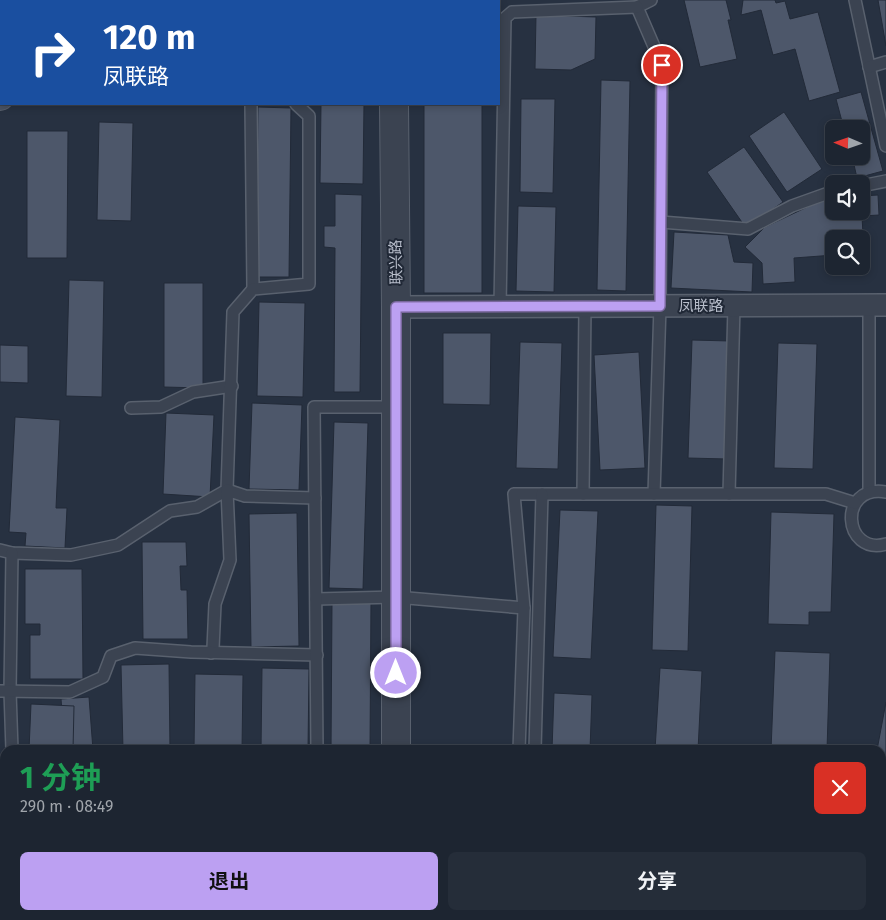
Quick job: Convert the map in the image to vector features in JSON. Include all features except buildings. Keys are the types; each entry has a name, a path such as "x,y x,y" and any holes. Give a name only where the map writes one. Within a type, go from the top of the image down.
{"street":[{"name":"联兴路","path":"394,105 396,745"},
{"name":"凤联路","path":"396,307 878,305"}],"lane":[{"path":"500,307 505,18 512,12 637,7 651,0"},
{"path":"855,0 886,146"},
{"path":"637,7 662,65 660,306 654,494"},
{"path":"869,67 886,62"},
{"path":"211,652 214,648 215,604 230,560 227,490 233,312 252,289 251,105"},
{"path":"252,289 309,284 309,116 297,105"},
{"path":"870,184 886,181"},
{"path":"661,222 748,229 792,206 825,194"},
{"path":"869,492 878,305"},
{"path":"583,494 586,306"},
{"path":"729,494 734,306"},
{"path":"131,408 161,407 193,392 232,386"},
{"path":"317,745 314,407 396,407"},
{"path":"0,550 12,553 72,555 118,544 170,511 197,507 227,490 245,496 315,498"},
{"path":"886,492 869,492 855,503 850,521 858,538 874,546 886,544"},
{"path":"519,745 524,608 514,494 826,494 855,503"},
{"path":"535,745 542,494"},
{"path":"11,745 5,691 12,553"},
{"path":"316,599 396,597 524,608"},
{"path":"5,691 70,692 103,677 112,656 135,648 317,654"}],"route":[{"path":"396,673 396,307 660,306 662,65"}]}
